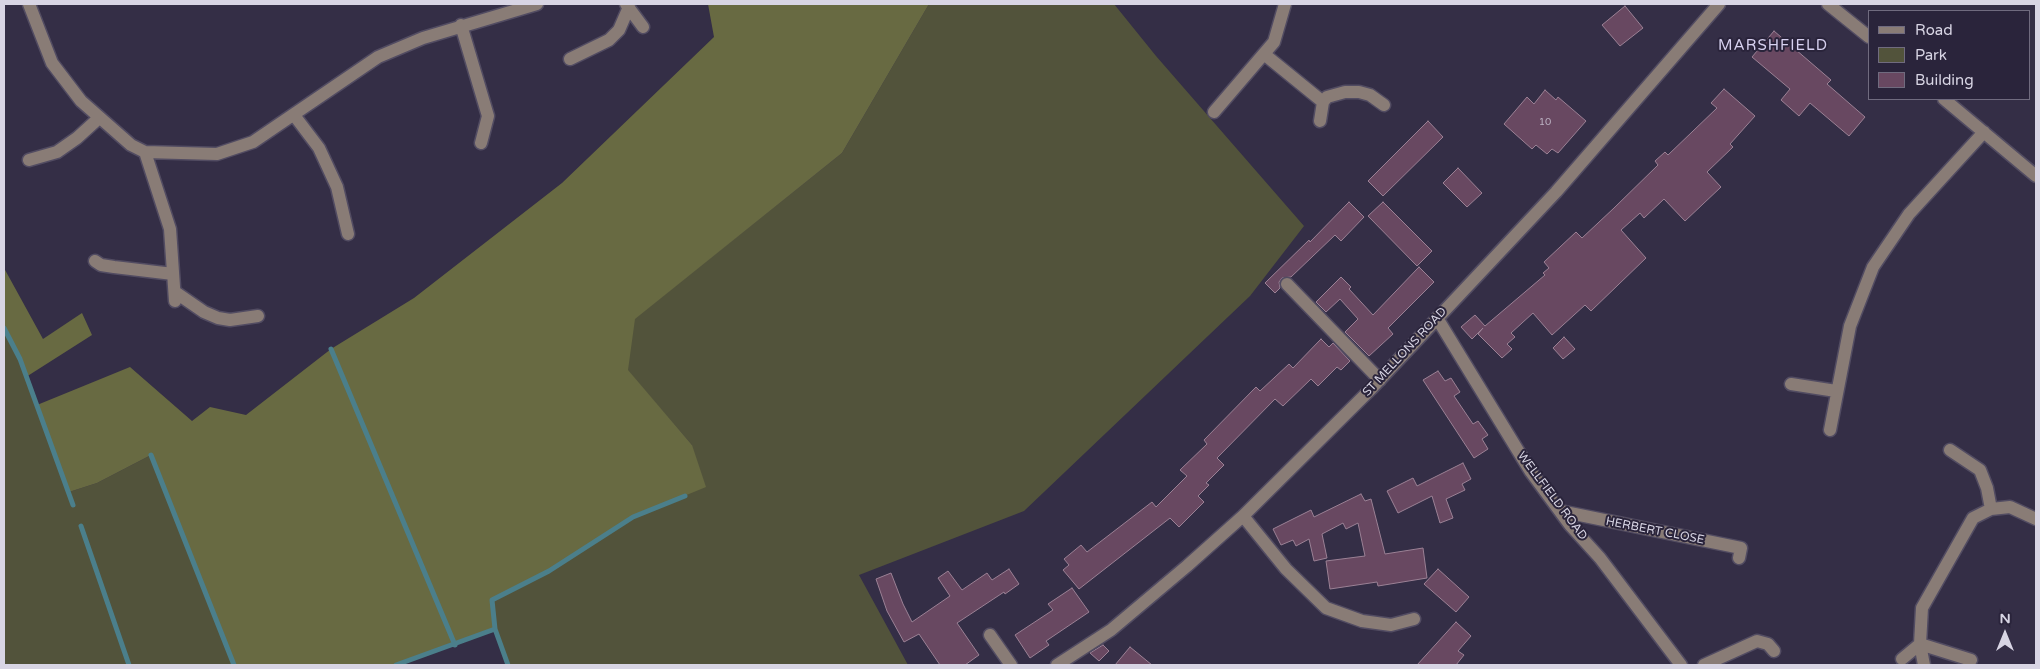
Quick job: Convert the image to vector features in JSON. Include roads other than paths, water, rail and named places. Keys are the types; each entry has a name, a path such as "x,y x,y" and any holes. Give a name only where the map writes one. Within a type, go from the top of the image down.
{"street":[{"path":"30,4 52,63 81,101 131,145 145,152 217,154 253,142 378,57 423,38 461,25 537,4"},
{"path":"1214,112 1274,42 1284,4"},
{"name":"ST MELLONS ROAD","path":"1056,665 1112,630 1243,516 1380,380 1556,192 1719,4"},
{"path":"1828,4 1868,36"},
{"path":"627,5 642,27"},
{"path":"570,59 609,40 619,30 627,5"},
{"path":"461,25 488,116 481,143"},
{"path":"1264,54 1323,102"},
{"path":"1320,121 1323,102 1328,97 1345,92 1359,92 1370,95 1384,105"},
{"path":"1945,100 2036,176"},
{"path":"294,115 319,148 337,187 348,234"},
{"path":"29,160 57,152 77,138 99,118"},
{"path":"1830,430 1850,326 1873,267 1909,214 1984,132"},
{"path":"145,152 170,229 175,297 218,318 230,320 258,316"},
{"path":"95,261 102,265 114,267 174,274"},
{"path":"1287,284 1380,380"},
{"name":"WELLFIELD ROAD","path":"1437,318 1531,472 1560,511 1600,558 1681,665"},
{"path":"1791,384 1836,391"},
{"path":"1950,450 1980,470 1988,488 1991,509"},
{"path":"1924,665 1920,644 1922,608 1973,518 1991,509 2010,507 2036,519"},
{"name":"HERBERT CLOSE","path":"1560,511 1741,548 1739,558"},
{"path":"1243,516 1286,569 1326,608 1362,621 1391,625 1414,619"},
{"path":"990,635 1011,665"},
{"path":"1704,665 1757,641 1768,644 1774,651"},
{"path":"1902,659 1920,644"},
{"path":"1920,644 1971,660"}],"waterway":[{"path":"4,328 20,359 73,505"},
{"path":"331,349 455,645"},
{"path":"151,455 234,665"},
{"path":"508,665 495,629 492,600 549,571 633,517 685,496"},
{"path":"81,526 129,665"},
{"path":"396,665 495,629"}],"district":[{"name":"MARSHFIELD","path":"1773,46"}]}
